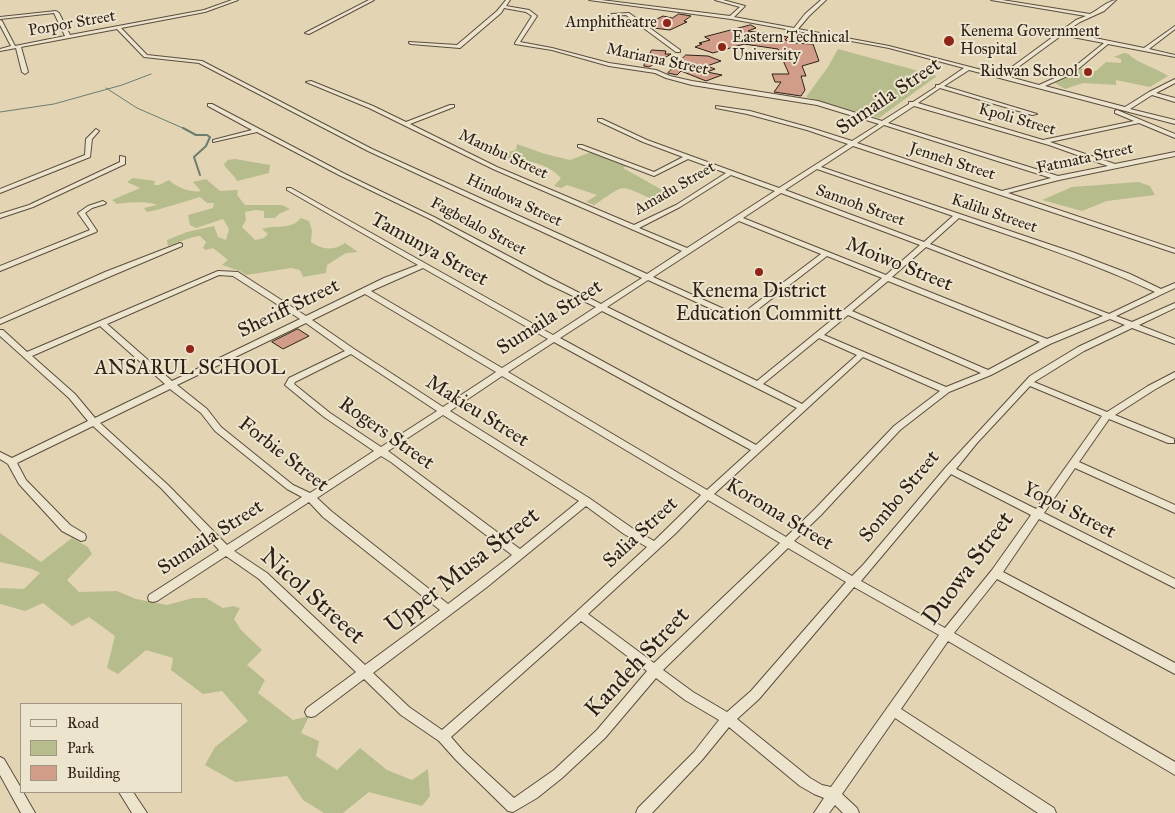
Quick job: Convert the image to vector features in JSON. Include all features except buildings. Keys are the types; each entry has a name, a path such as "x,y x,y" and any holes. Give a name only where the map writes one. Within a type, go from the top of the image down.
{"street":[{"name":"Porpor Street","path":"0,50 119,29 205,11 236,0"},
{"path":"307,33 372,0"},
{"path":"412,43 458,47 504,7 508,0"},
{"path":"591,0 731,18 889,47 1175,122"},
{"path":"717,0 743,6 731,18"},
{"path":"796,29 807,15 824,0"},
{"path":"993,0 1046,5 1090,15"},
{"path":"1001,77 1062,33 1090,15 1102,10 1114,0"},
{"name":"Mariama Street","path":"504,7 527,11 535,16 517,43 552,49 609,64 656,72 679,81 805,100 1058,178"},
{"path":"24,72 16,46 0,19 54,12 57,13 68,37"},
{"path":"612,15 627,14 678,51"},
{"path":"1146,49 1175,27"},
{"name":"Hindowa Street","path":"119,29 146,56 200,62 370,150 728,313 740,316 781,290 827,253"},
{"path":"1062,33 1175,56"},
{"path":"1039,87 1070,73 1108,42"},
{"name":"Sumaila Street","path":"153,598 853,144 910,103 968,68"},
{"path":"1126,110 1151,92 1175,81"},
{"name":"Mambu Street","path":"309,82 405,124 495,168 687,251"},
{"path":"938,86 1034,114"},
{"path":"1151,92 1175,100"},
{"name":"Kpoli Street","path":"910,103 1042,142 1114,166"},
{"path":"1104,104 1122,114 1175,136"},
{"name":"Fagbelalo Street","path":"210,105 341,174 419,211 521,266 804,408"},
{"path":"405,124 452,106"},
{"name":"Jenneh Street","path":"718,107 774,119 1175,251"},
{"path":"1042,142 1137,120 1142,114"},
{"name":"Sannoh Street","path":"600,120 626,134 924,244 1132,325"},
{"path":"215,141 258,130"},
{"path":"0,190 88,156 89,139 96,131"},
{"path":"580,146 654,174 687,157"},
{"name":"Fatmata Street","path":"1002,193 1058,178 1175,154"},
{"path":"0,216 32,206 121,164 123,163 122,157"},
{"name":"Kalilu Streeet","path":"816,167 1099,266 1161,292"},
{"name":"Amadu Street","path":"634,228 678,206 730,173"},
{"name":"Tamunya Street","path":"289,189 553,338 758,450"},
{"path":"0,269 94,231 81,213 90,207 103,203"},
{"path":"757,384 847,312 958,216"},
{"name":"Moiwo Street","path":"738,218 1047,342"},
{"path":"0,322 108,274 180,245"},
{"name":"Sheriff Street","path":"12,462 423,265"},
{"name":"Makieu Street","path":"27,355 218,273 235,274 442,410 586,501 628,531 655,546"},
{"name":"Kandeh Street","path":"513,806 558,774 601,734 655,670 818,512 897,428 946,390 988,373 1047,342 1111,317 1175,285"},
{"name":"Koroma Street","path":"366,291 854,582 1175,769"},
{"name":"Sombo Street","path":"643,813 698,756 728,719 755,695 846,588 854,582 949,469 1033,378 1061,359 1175,305"},
{"path":"847,312 988,373"},
{"name":"Forbie Street","path":"101,323 204,412 218,429 290,487 310,497 353,536 386,560 447,610"},
{"path":"1132,325 1175,342"},
{"name":"Nicol Streeet","path":"0,332 72,396 94,422 164,487 226,550 263,576 405,711 443,737 513,806"},
{"path":"818,335 946,390"},
{"name":"Rogers Street","path":"351,351 292,380 289,385 327,415 381,451 519,554"},
{"name":"Salia Street","path":"443,737 581,615 708,494 862,354"},
{"name":"Duowa Street","path":"820,813 946,634 996,573 1107,416 1175,375"},
{"path":"1029,383 1171,442"},
{"path":"0,455 12,462 22,482 66,528 81,538"},
{"path":"1074,464 1175,510"},
{"name":"Yopoi Street","path":"949,469 1036,515 1175,584"},
{"name":"Upper Musa Street","path":"365,673 586,501"},
{"path":"996,573 1175,670"},
{"path":"581,615 689,696 728,719 805,782 819,790 833,794 852,813"},
{"path":"311,712 365,673"},
{"path":"893,710 1049,813"},
{"path":"0,763 28,813"},
{"path":"126,793 140,813"}],"green space":[{"path":"838,49 937,76 879,118 806,97 828,67"},
{"path":"1124,53 1168,76 1150,87 1116,80 1116,85 1083,83 1065,89 1055,83 1079,68 1096,71 1106,62 1121,63 1121,59 1114,57"},
{"path":"517,144 570,160 591,152 628,165 623,168 664,191 652,199 632,190 622,188 594,205 586,202 597,195 567,185 561,188 554,186 561,178 548,168 533,162 500,157 499,154 516,150"},
{"path":"235,159 270,165 269,173 237,181 224,164 228,160"},
{"path":"133,178 155,181 154,185 159,185 169,180 179,187 197,191 201,191 193,182 206,179 220,191 238,190 237,195 245,205 282,205 290,209 275,218 264,218 264,211 245,212 246,220 242,227 255,240 264,238 268,234 262,229 292,225 301,218 309,221 312,230 311,242 315,245 323,248 332,248 345,243 358,252 346,253 327,265 326,273 303,277 300,270 291,268 246,275 222,265 228,260 213,248 206,250 203,248 206,242 200,236 168,246 167,240 187,232 214,226 218,237 226,240 229,229 223,219 196,228 190,225 188,215 213,208 214,203 207,203 200,197 147,212 144,208 157,205 138,202 117,204 112,200 140,188 127,182"},
{"path":"1138,182 1150,186 1155,195 1107,201 1082,211 1042,200 1072,187"},
{"path":"0,533 41,562 72,538 88,547 92,554 67,580 79,592 117,591 136,599 167,605 193,598 206,598 223,608 233,606 240,608 234,619 241,630 262,650 247,665 265,680 258,693 293,720 309,716 301,733 319,741 316,756 337,770 360,748 387,770 412,780 428,769 430,796 422,806 369,792 343,813 324,813 303,800 287,776 235,782 205,765 215,747 248,721 222,691 203,694 171,670 173,658 146,650 118,674 107,668 115,636 89,617 72,626 43,603 25,611 0,604 0,588 24,589 40,573 32,569 0,562"}],"waterway":[{"path":"108,89 151,74"},
{"path":"0,112 54,104 108,89"},
{"path":"108,89 137,108 184,129"},
{"path":"184,129 196,135 207,135 210,137 206,146 194,157 200,175"}],"place":[{"name":"Amphitheatre","path":"667,23"},
{"name":"Kenema Government Hospital","path":"949,41"},
{"name":"Eastern Technical University","path":"722,47"},
{"name":"Ridwan School","path":"1088,72"},
{"name":"Kenema District Education Committ","path":"759,272"},
{"name":"ANSARUL SCHOOL","path":"190,349"}]}
